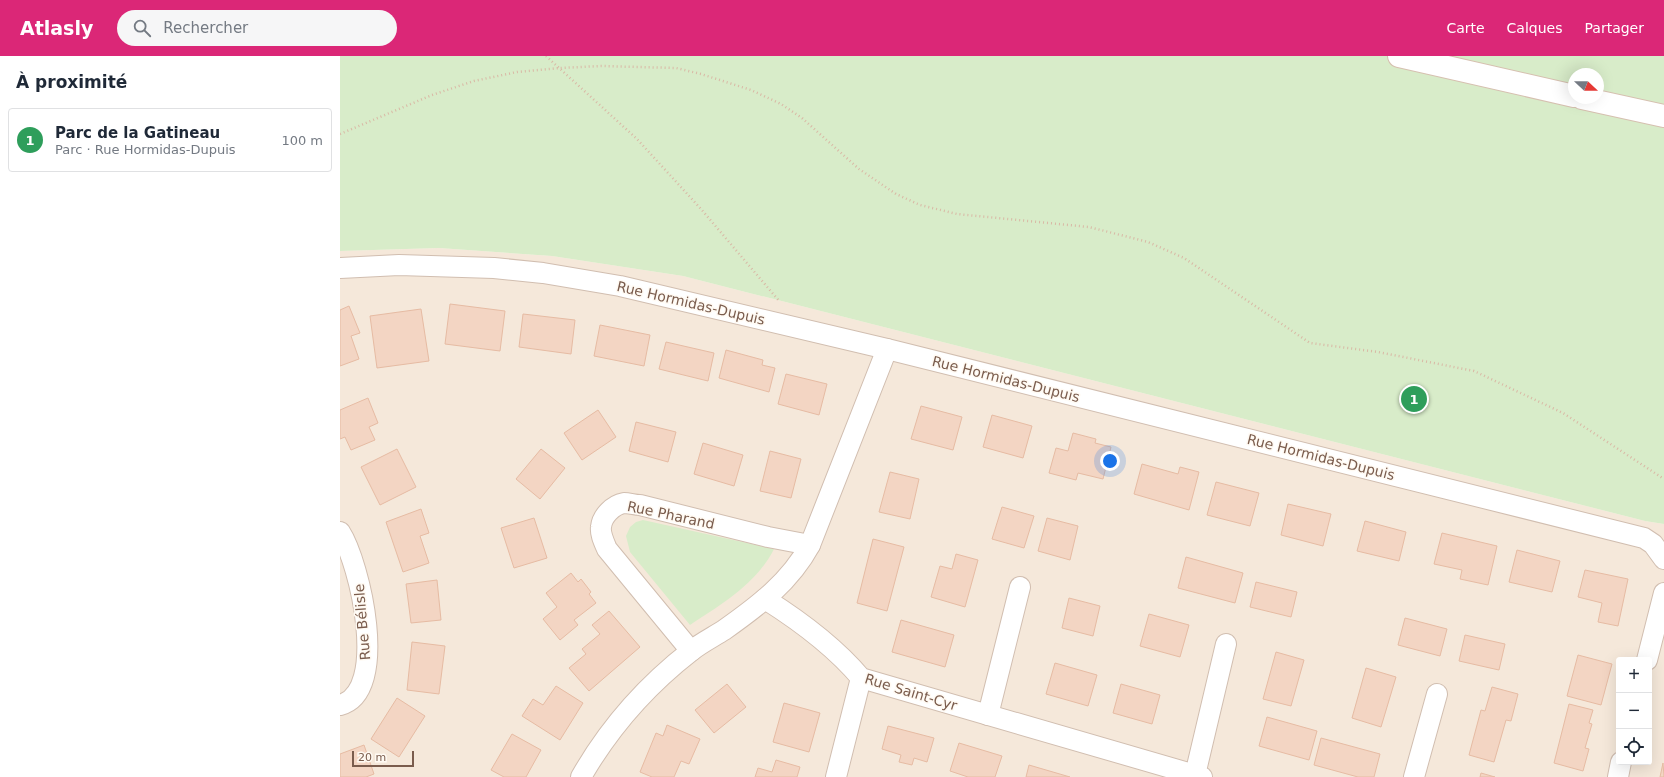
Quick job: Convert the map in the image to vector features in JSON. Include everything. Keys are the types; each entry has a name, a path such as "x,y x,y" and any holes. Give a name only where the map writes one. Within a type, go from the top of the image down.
{"street":[{"path":"1399,56 1568,95"},
{"path":"1604,103 1664,116"},
{"name":"Rue Hormidas-Dupuis","path":"340,268 399,265 447,265 543,273 620,286 887,349 1644,538 1654,544 1662,555"},
{"path":"581,777 613,727 651,687 691,651 724,630 765,599 790,576 801,563 810,545 887,349"},
{"name":"Rue Pharand","path":"691,651 607,549 602,539 601,527 607,514 615,506 625,503 640,505 768,537 810,545"},
{"name":"Rue Bélisle","path":"340,532 355,563 361,589 366,640 366,667 362,686 353,699 340,705"},
{"path":"988,715 1020,587"},
{"path":"1648,657 1664,593"},
{"name":"Rue Saint-Cyr","path":"765,599 814,634 846,660 861,678 1198,776 1226,644"},
{"path":"836,777 861,678"},
{"path":"1414,777 1437,694"},
{"path":"1618,777 1620,765"}],"path":[{"path":"546,56 637,139 701,210 803,329"},
{"path":"340,134 432,95 474,81 517,72 601,66 676,68 702,74 751,90 781,104 802,118 859,169 877,182 920,205 957,214 1089,227 1148,242 1184,258 1310,343 1378,352 1474,372 1563,413 1664,479"}],"shaded area":[{"path":"439,248 552,256 683,276 1645,521 1664,524 1664,777 340,777 340,251"}],"green space":[{"path":"340,56 1664,56 1664,524 1645,521 683,276 552,256 439,248 340,251"},
{"path":"643,520 774,549 767,561 748,583 726,601 690,625 630,552 626,536 630,527 636,522"}],"building":[{"path":"450,304 505,311 500,351 445,344"},
{"path":"349,306 360,333 351,336 359,359 340,366 340,310"},
{"path":"421,309 429,361 377,368 370,316"},
{"path":"523,314 575,320 571,354 519,347"},
{"path":"600,325 650,335 644,366 594,356"},
{"path":"666,342 714,353 708,381 659,369"},
{"path":"726,350 763,360 762,365 775,368 769,392 719,378"},
{"path":"786,374 827,384 819,415 778,404"},
{"path":"368,398 378,423 369,427 375,440 351,450 345,437 340,439 340,410"},
{"path":"921,406 962,417 953,450 911,439"},
{"path":"598,410 616,437 582,460 564,433"},
{"path":"992,415 1032,426 1023,458 983,447"},
{"path":"636,422 676,432 668,462 629,451"},
{"path":"1073,433 1096,439 1095,443 1111,447 1103,479 1078,473 1076,480 1049,473 1056,448 1068,451"},
{"path":"703,443 743,455 734,486 694,474"},
{"path":"397,449 416,487 380,505 361,467"},
{"path":"541,449 565,468 540,499 516,479"},
{"path":"770,451 801,459 791,498 760,491"},
{"path":"1142,464 1178,474 1180,467 1199,472 1189,510 1134,494"},
{"path":"890,472 919,479 910,519 879,512"},
{"path":"1216,482 1259,493 1250,526 1207,515"},
{"path":"1288,504 1331,514 1323,546 1281,535"},
{"path":"1002,507 1034,516 1024,548 992,539"},
{"path":"421,509 429,533 420,536 429,563 403,572 386,522"},
{"path":"534,518 547,558 514,568 501,528"},
{"path":"1047,518 1078,526 1070,560 1038,551"},
{"path":"1365,521 1406,532 1399,561 1357,551"},
{"path":"1442,533 1497,546 1488,585 1460,579 1462,570 1434,564"},
{"path":"873,539 904,547 887,611 857,603"},
{"path":"1517,550 1560,561 1552,592 1509,582"},
{"path":"956,554 978,560 965,607 931,597 940,566 952,569"},
{"path":"1186,557 1243,573 1235,603 1178,588"},
{"path":"1585,570 1628,579 1618,626 1598,622 1602,603 1578,597"},
{"path":"571,573 578,582 581,579 591,592 589,594 596,603 574,620 578,625 560,640 543,619 557,607 546,593"},
{"path":"437,580 441,620 411,623 406,584"},
{"path":"1256,582 1297,592 1291,617 1250,607"},
{"path":"1069,598 1100,606 1093,636 1062,628"},
{"path":"609,611 640,647 589,691 569,668 586,654 582,649 600,634 592,625"},
{"path":"1149,614 1189,625 1180,657 1140,646"},
{"path":"1405,618 1447,629 1440,656 1398,645"},
{"path":"901,620 954,635 945,667 892,652"},
{"path":"1465,635 1505,644 1499,670 1459,661"},
{"path":"412,642 445,646 439,694 407,690"},
{"path":"1276,652 1304,660 1291,706 1263,699"},
{"path":"1578,655 1612,664 1601,705 1567,696"},
{"path":"1055,663 1097,675 1088,706 1046,694"},
{"path":"1366,668 1396,677 1381,727 1352,718"},
{"path":"727,684 746,707 714,733 695,710"},
{"path":"1121,684 1160,695 1152,724 1113,713"},
{"path":"556,686 583,703 560,740 522,716 533,699 543,705"},
{"path":"1492,687 1518,694 1511,721 1506,720 1494,762 1469,755 1481,710 1485,711"},
{"path":"397,698 425,716 399,757 371,739"},
{"path":"784,703 820,713 809,752 773,742"},
{"path":"1569,704 1593,710 1589,723 1592,724 1585,748 1589,749 1583,771 1554,763"},
{"path":"1267,717 1317,731 1309,760 1259,746"},
{"path":"667,725 700,739 689,764 681,761 674,777 652,777 640,772 656,733 663,736"},
{"path":"888,726 934,738 927,762 914,758 912,765 899,762 901,755 882,749"},
{"path":"512,734 541,750 526,777 504,777 491,770"},
{"path":"1321,738 1380,754 1374,777 1358,777 1314,765"},
{"path":"959,743 1002,756 995,777 968,777 950,771"},
{"path":"364,745 374,774 366,777 340,777 340,754"},
{"path":"776,760 800,767 797,777 755,777 758,768 772,772"},
{"path":"1663,763 1664,777 1660,777"},
{"path":"1029,765 1070,777 1026,777"},
{"path":"1481,773 1495,777 1480,777"}],"place":[{"name":"Parc de la Gatineau","path":"1414,399"}]}
